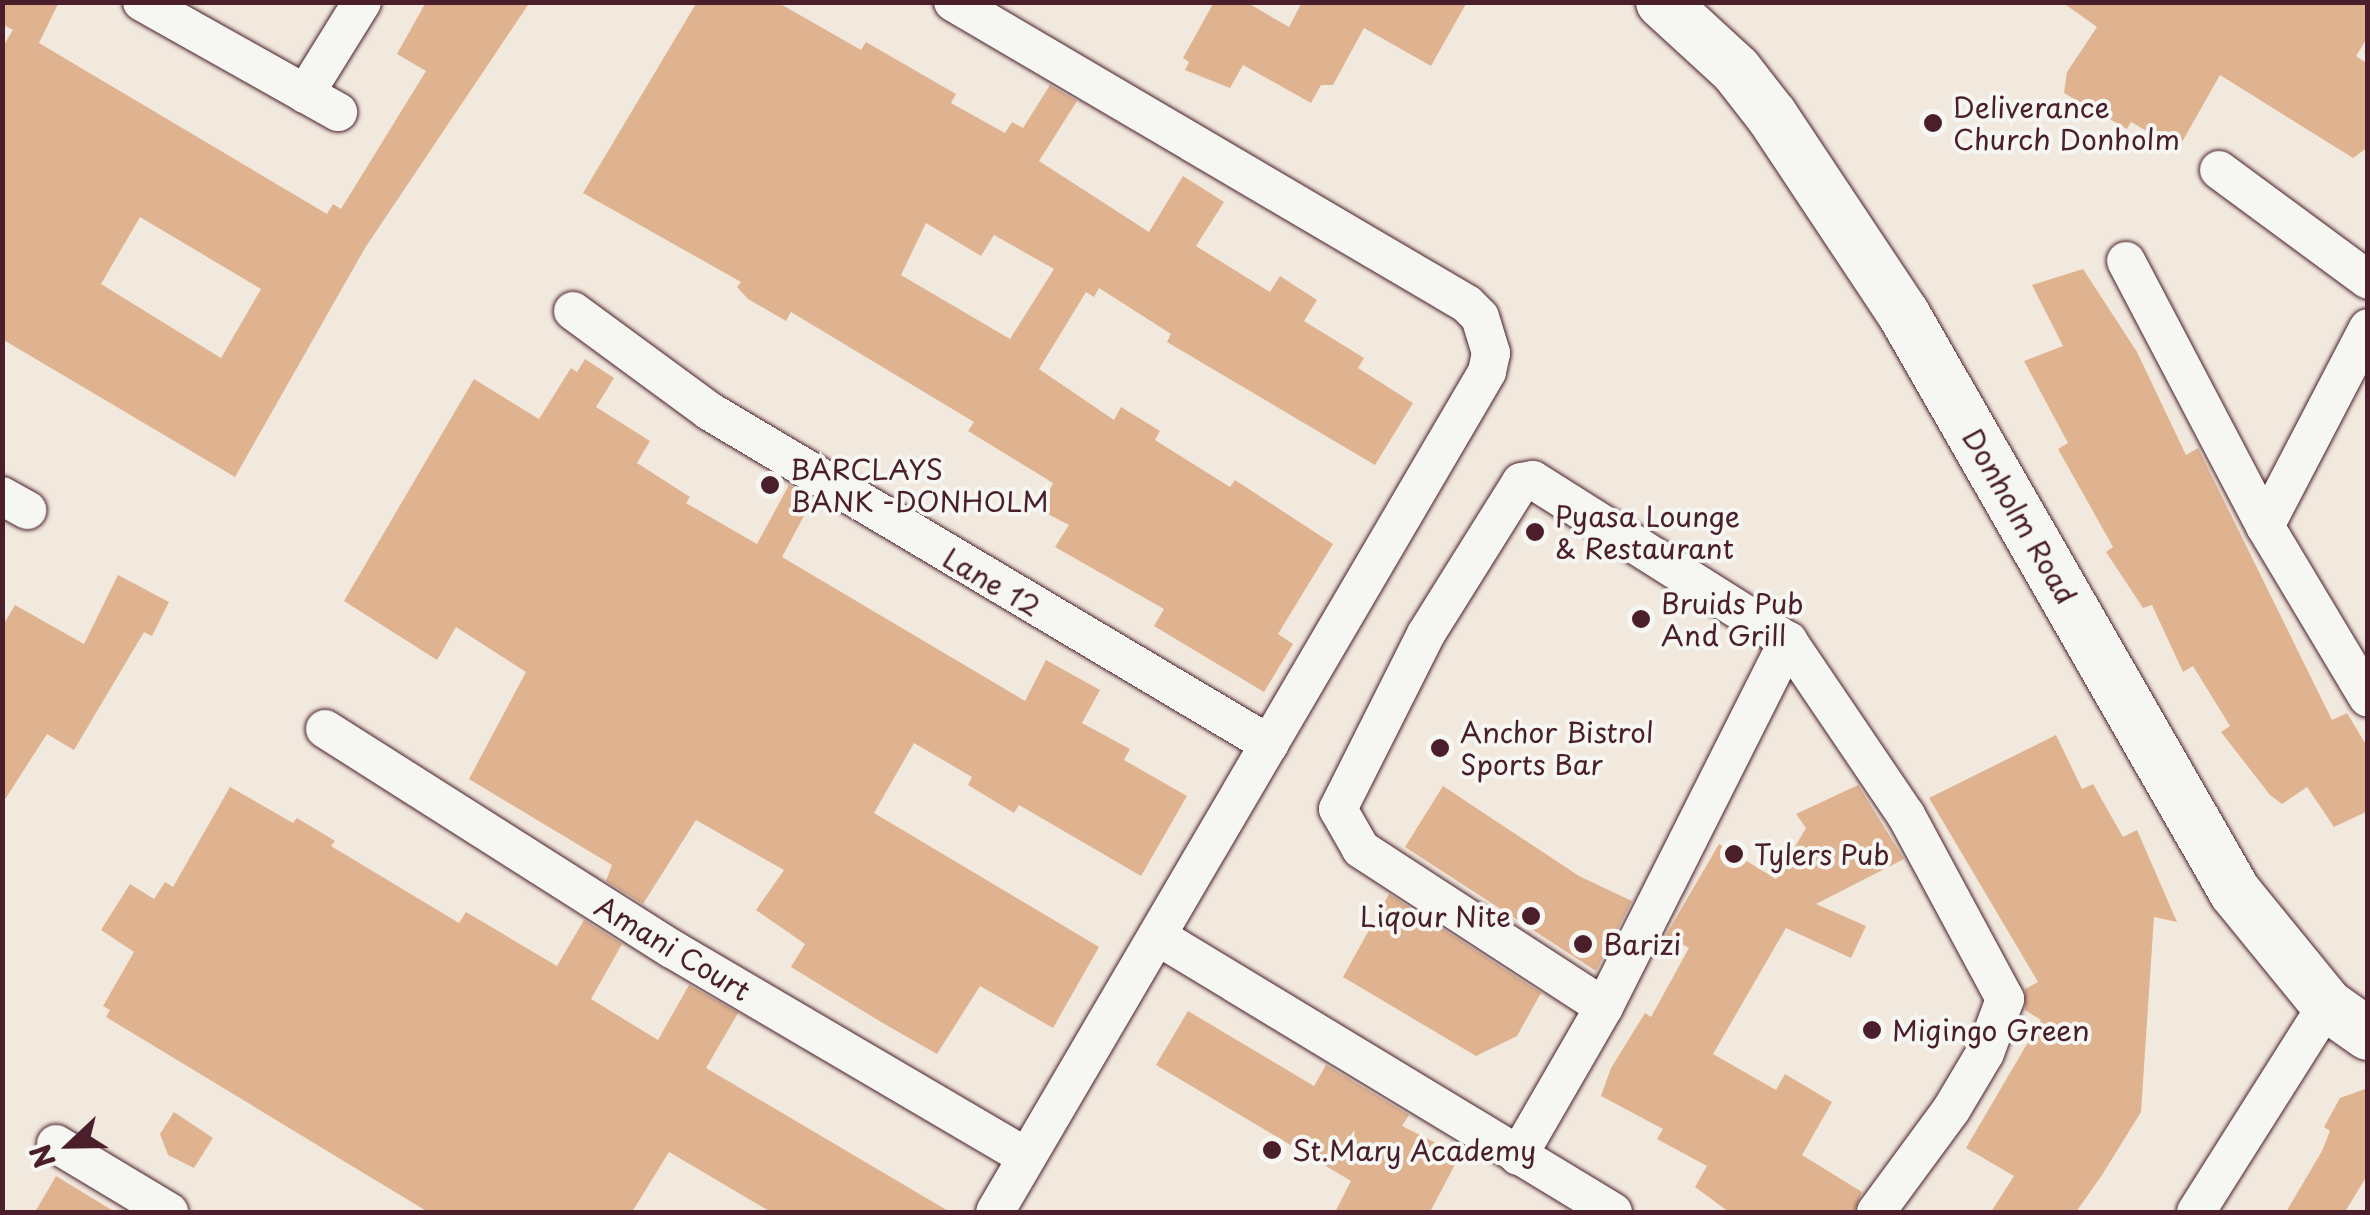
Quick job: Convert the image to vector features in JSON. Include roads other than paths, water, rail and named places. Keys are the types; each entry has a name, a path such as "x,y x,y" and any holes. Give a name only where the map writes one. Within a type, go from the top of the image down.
{"main road":[{"name":"Donholm Road","path":"1662,2 1736,70 1802,159 1904,313 2235,892 2347,1019"}],"street":[{"path":"142,2 338,112"},
{"path":"305,94 362,2"},
{"path":"953,2 1468,304 1488,334 1487,372 995,1212"},
{"path":"2219,170 2368,280"},
{"path":"2126,261 2265,526 2368,698"},
{"name":"Lane 12","path":"573,310 709,412 1269,744"},
{"path":"2265,526 2368,328"},
{"path":"1604,1006 1361,849 1338,809 1390,704 1511,499 1522,482 1533,480 1788,641 1906,815 2006,999 1985,1053 1951,1110 1876,1212"},
{"path":"1518,1156 1604,1006 1788,641"},
{"name":"Amani Court","path":"324,730 672,949 1027,1157"},
{"path":"1157,936 1613,1212"},
{"path":"2196,1212 2347,1019"},
{"path":"56,1144 168,1212"}],"place":[{"name":"Deliverance Church Donholm","path":"1933,123"},
{"name":"BARCLAYS BANK -DONHOLM","path":"770,485"},
{"name":"Pyasa Lounge & Restaurant","path":"1535,532"},
{"name":"Bruids Pub And Grill","path":"1641,619"},
{"name":"Anchor Bistrol Sports Bar","path":"1440,748"},
{"name":"Tylers Pub","path":"1734,854"},
{"name":"Liqour Nite","path":"1531,916"},
{"name":"Barizi","path":"1583,944"},
{"name":"Migingo Green","path":"1872,1030"},
{"name":"St.Mary Academy","path":"1272,1150"}]}
